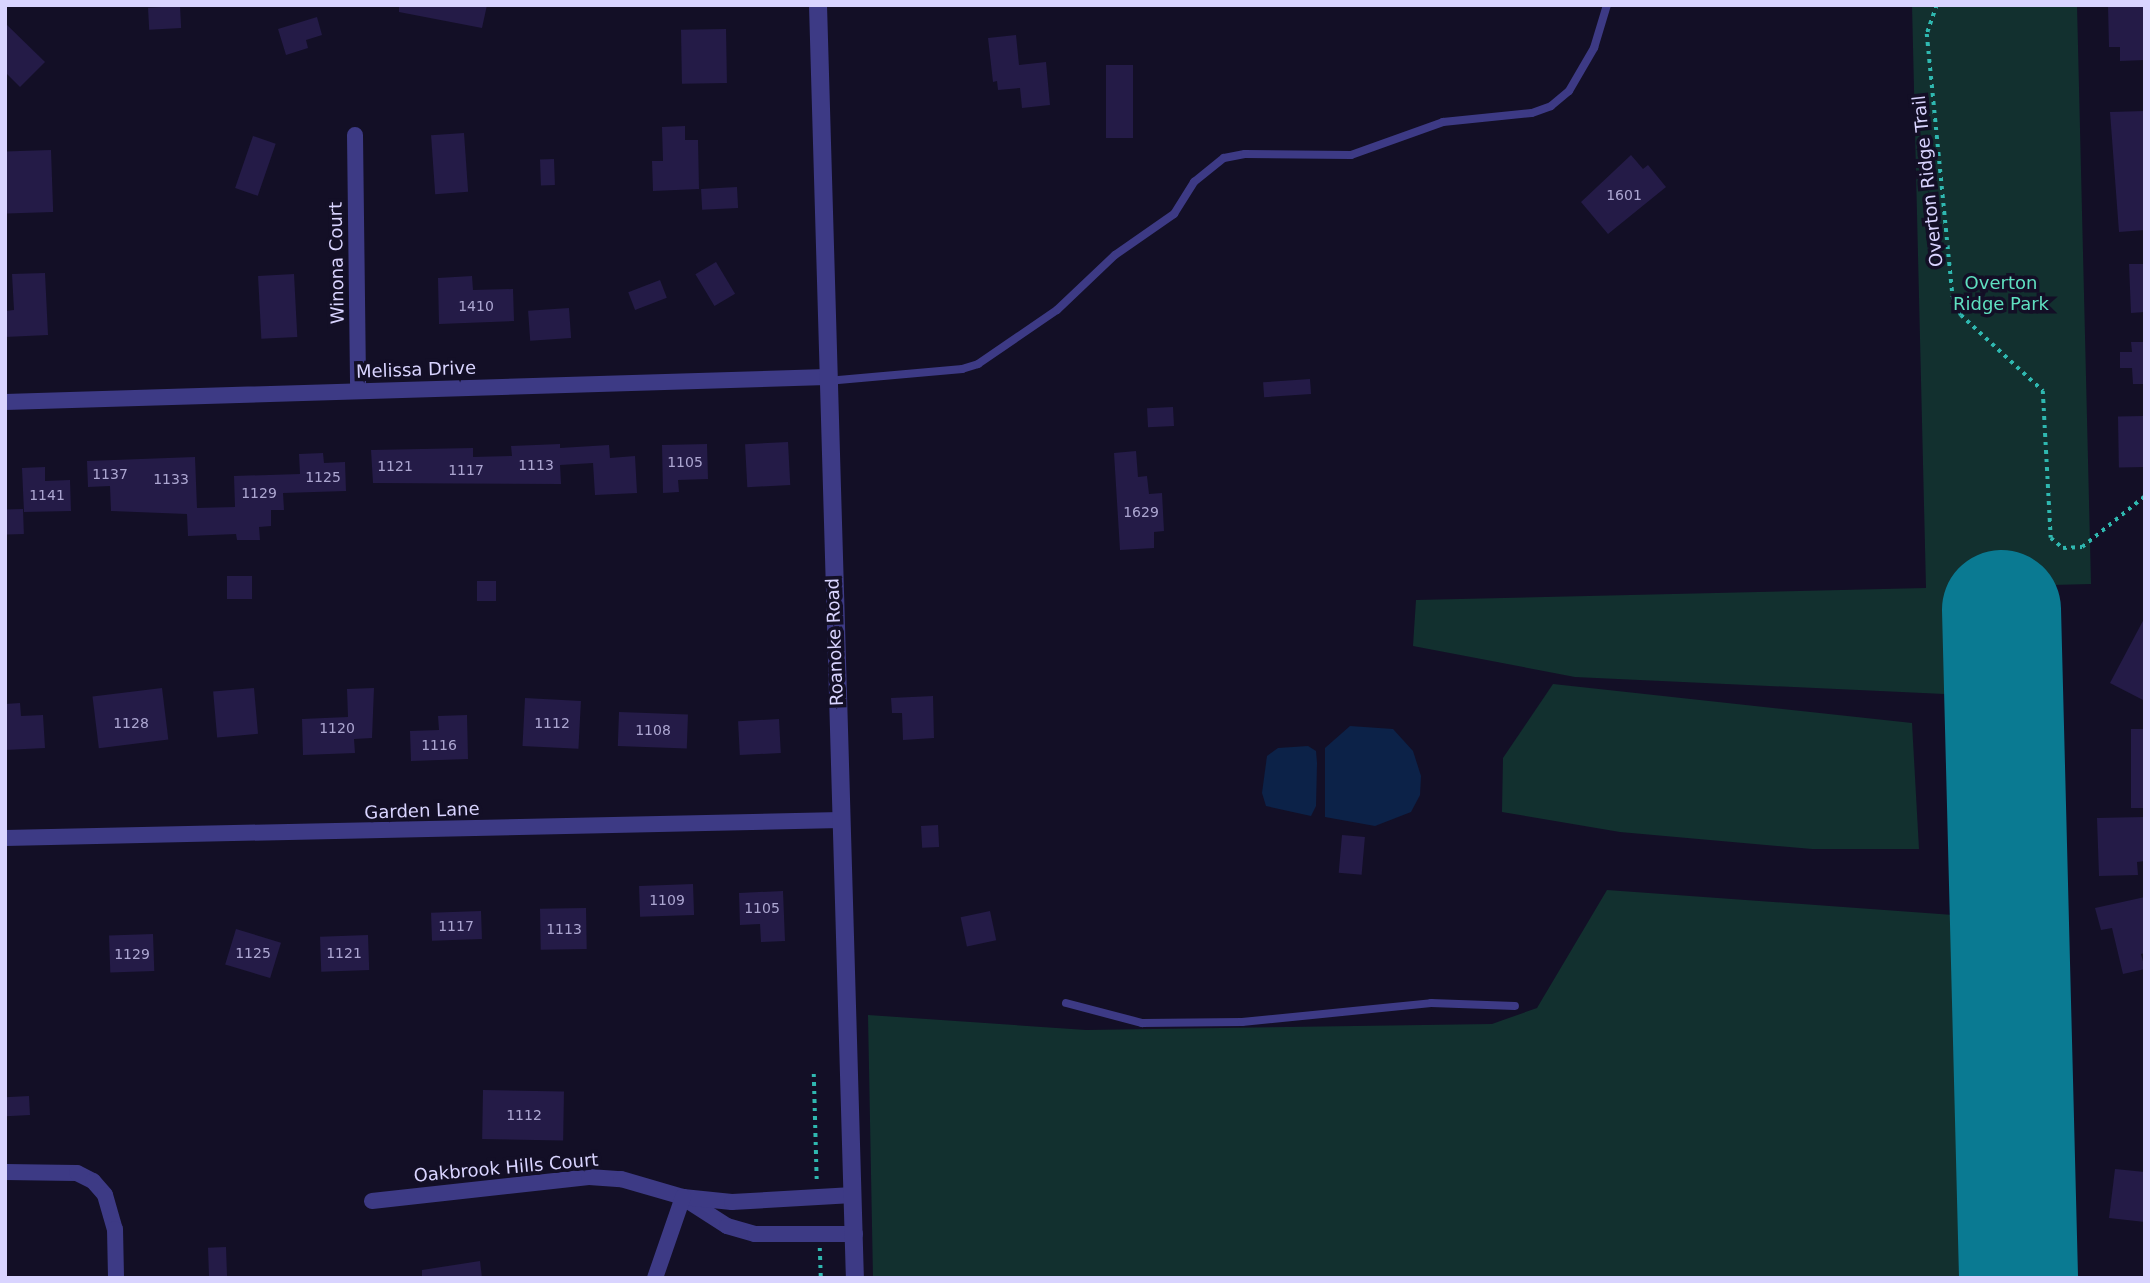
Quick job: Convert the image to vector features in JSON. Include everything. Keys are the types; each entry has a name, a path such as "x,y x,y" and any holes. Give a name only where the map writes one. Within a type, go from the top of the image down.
{"street":[{"name":"Roanoke Road","path":"818,5 855,1278"},
{"name":"Winona Court","path":"355,135 358,391"},
{"name":"Melissa Drive","path":"5,402 827,379"},
{"name":"Garden Lane","path":"5,838 841,820"},
{"path":"5,1172 77,1173 93,1181 105,1195 115,1230 116,1278"},
{"name":"Oakbrook Hills Court","path":"372,1201 589,1177 621,1179 683,1197 732,1202 853,1195"},
{"name":"Oakbrook Hills Court","path":"683,1197 727,1226 755,1234 855,1234"},
{"path":"655,1278 683,1197"}],"lane":[{"path":"827,379 962,369 978,364 1057,310 1115,255 1174,214 1194,182 1224,158 1351,155 1443,122 1532,113 1551,106 1569,91 1594,48 1607,5"},
{"path":"1066,1003 1142,1023 1242,1022 1432,1003 1515,1006"}],"path":[{"name":"Overton Ridge Trail","path":"1937,5 1927,34 1953,297 1961,314 2043,391 2051,538 2063,548 2082,547 2145,496"},
{"path":"814,1074 817,1185"},
{"path":"821,1241 821,1278"}],"green space":[{"name":"Overton Ridge Park","path":"1912,5 2077,5 2091,584 1965,587 1966,695 1575,677 1413,646 1416,600 1926,588"},
{"path":"1553,684 1912,723 1919,849 1812,849 1620,832 1502,812 1503,758"},
{"path":"1607,890 1967,916 1968,1278 873,1278 868,1015 1086,1030 1492,1024 1537,1008"}],"water":[{"path":"1350,726 1393,729 1413,751 1421,776 1420,795 1411,812 1375,826 1325,817 1325,748"},
{"path":"1308,746 1316,751 1317,763 1316,806 1311,816 1266,806 1262,793 1267,756 1278,748"}],"building":[{"path":"399,5 487,5 482,28 399,12"},
{"path":"2108,5 2145,5 2145,60 2120,61 2120,47 2109,47"},
{"path":"180,6 181,28 149,30 148,8"},
{"path":"317,17 322,35 306,40 308,48 286,55 278,29"},
{"path":"5,23 45,62 20,87 5,72"},
{"path":"726,29 727,83 682,84 681,30"},
{"path":"1016,35 1019,65 1046,62 1050,105 1022,108 1020,88 998,90 997,81 993,82 988,38"},
{"path":"1106,65 1133,65 1133,138 1106,138"},
{"path":"2145,111 2145,230 2119,232 2110,112"},
{"path":"685,126 685,140 698,140 699,189 653,191 652,161 663,161 662,127"},
{"path":"464,133 468,192 435,194 431,135"},
{"path":"253,136 276,144 258,196 235,188"},
{"path":"51,150 53,212 7,214 5,152"},
{"path":"1631,155 1643,169 1648,165 1666,187 1608,234 1581,202"},
{"path":"540,159 554,159 555,185 541,185"},
{"path":"737,187 738,208 702,210 701,189"},
{"path":"716,262 735,294 714,306 695,274"},
{"path":"2129,264 2145,264 2145,312 2131,313"},
{"path":"45,273 48,335 5,337 5,311 14,310 12,274"},
{"path":"294,274 297,337 261,339 258,276"},
{"path":"472,276 473,290 513,289 514,321 439,324 438,278"},
{"path":"660,280 667,298 635,310 628,292"},
{"path":"569,308 571,338 530,341 528,311"},
{"path":"2131,342 2145,342 2145,384 2133,384 2132,368 2120,368 2120,352 2132,352"},
{"path":"1310,379 1311,394 1264,397 1263,382"},
{"path":"1173,407 1174,426 1148,427 1147,408"},
{"path":"2118,416 2144,416 2145,467 2119,467"},
{"path":"788,442 790,485 747,487 745,444"},
{"path":"560,444 560,448 609,445 610,458 635,456 637,493 595,495 593,463 560,465 561,484 373,483 371,450 473,448 473,457 512,456 511,446"},
{"path":"707,444 708,479 678,480 679,492 663,493 662,445"},
{"path":"1136,451 1138,477 1147,476 1149,494 1162,493 1164,531 1154,532 1154,548 1120,550 1114,453"},
{"path":"323,453 324,463 345,462 346,491 283,493 284,510 271,510 271,526 259,527 260,540 237,540 236,534 188,536 187,514 111,511 110,486 88,487 87,461 195,457 197,508 235,507 234,476 300,474 299,454"},
{"path":"45,467 45,481 70,480 71,511 24,512 22,468"},
{"path":"23,509 24,534 7,535 6,510"},
{"path":"227,576 252,576 252,599 227,599"},
{"path":"477,581 496,581 496,601 477,601"},
{"path":"2145,617 2145,701 2110,683"},
{"path":"162,688 168,740 99,748 93,697"},
{"path":"254,688 258,734 217,737 213,692"},
{"path":"374,688 372,738 354,739 355,753 303,755 302,719 348,717 347,689"},
{"path":"933,696 934,738 903,740 902,713 892,713 891,698"},
{"path":"525,698 581,701 578,749 522,746"},
{"path":"20,703 21,716 43,715 45,748 5,750 5,704"},
{"path":"619,712 688,714 687,748 618,746"},
{"path":"467,715 468,759 411,761 410,731 439,730 438,716"},
{"path":"779,719 781,753 740,755 738,721"},
{"path":"2131,729 2145,729 2145,808 2131,808"},
{"path":"2145,817 2145,861 2137,862 2138,875 2099,876 2097,818"},
{"path":"938,825 939,847 922,848 921,826"},
{"path":"1342,835 1365,837 1362,875 1339,873"},
{"path":"693,884 694,915 640,917 639,886"},
{"path":"783,891 785,941 761,942 760,924 740,925 739,893"},
{"path":"2145,897 2145,953 2141,954 2145,969 2123,974 2112,928 2101,930 2095,908"},
{"path":"586,908 587,949 541,950 540,909"},
{"path":"481,911 482,939 432,941 431,913"},
{"path":"990,911 996,940 967,947 961,917"},
{"path":"236,929 281,943 270,978 225,964"},
{"path":"153,934 154,971 110,973 109,936"},
{"path":"368,935 369,970 321,972 320,937"},
{"path":"483,1090 564,1091 563,1140 482,1139"},
{"path":"29,1096 30,1115 6,1116 5,1097"},
{"path":"2115,1169 2145,1172 2145,1222 2109,1218"},
{"path":"226,1247 227,1276 209,1277 208,1248"},
{"path":"480,1261 482,1278 422,1278 422,1270"}],"runway":[{"path":"2001,609 2018,1278"}]}
